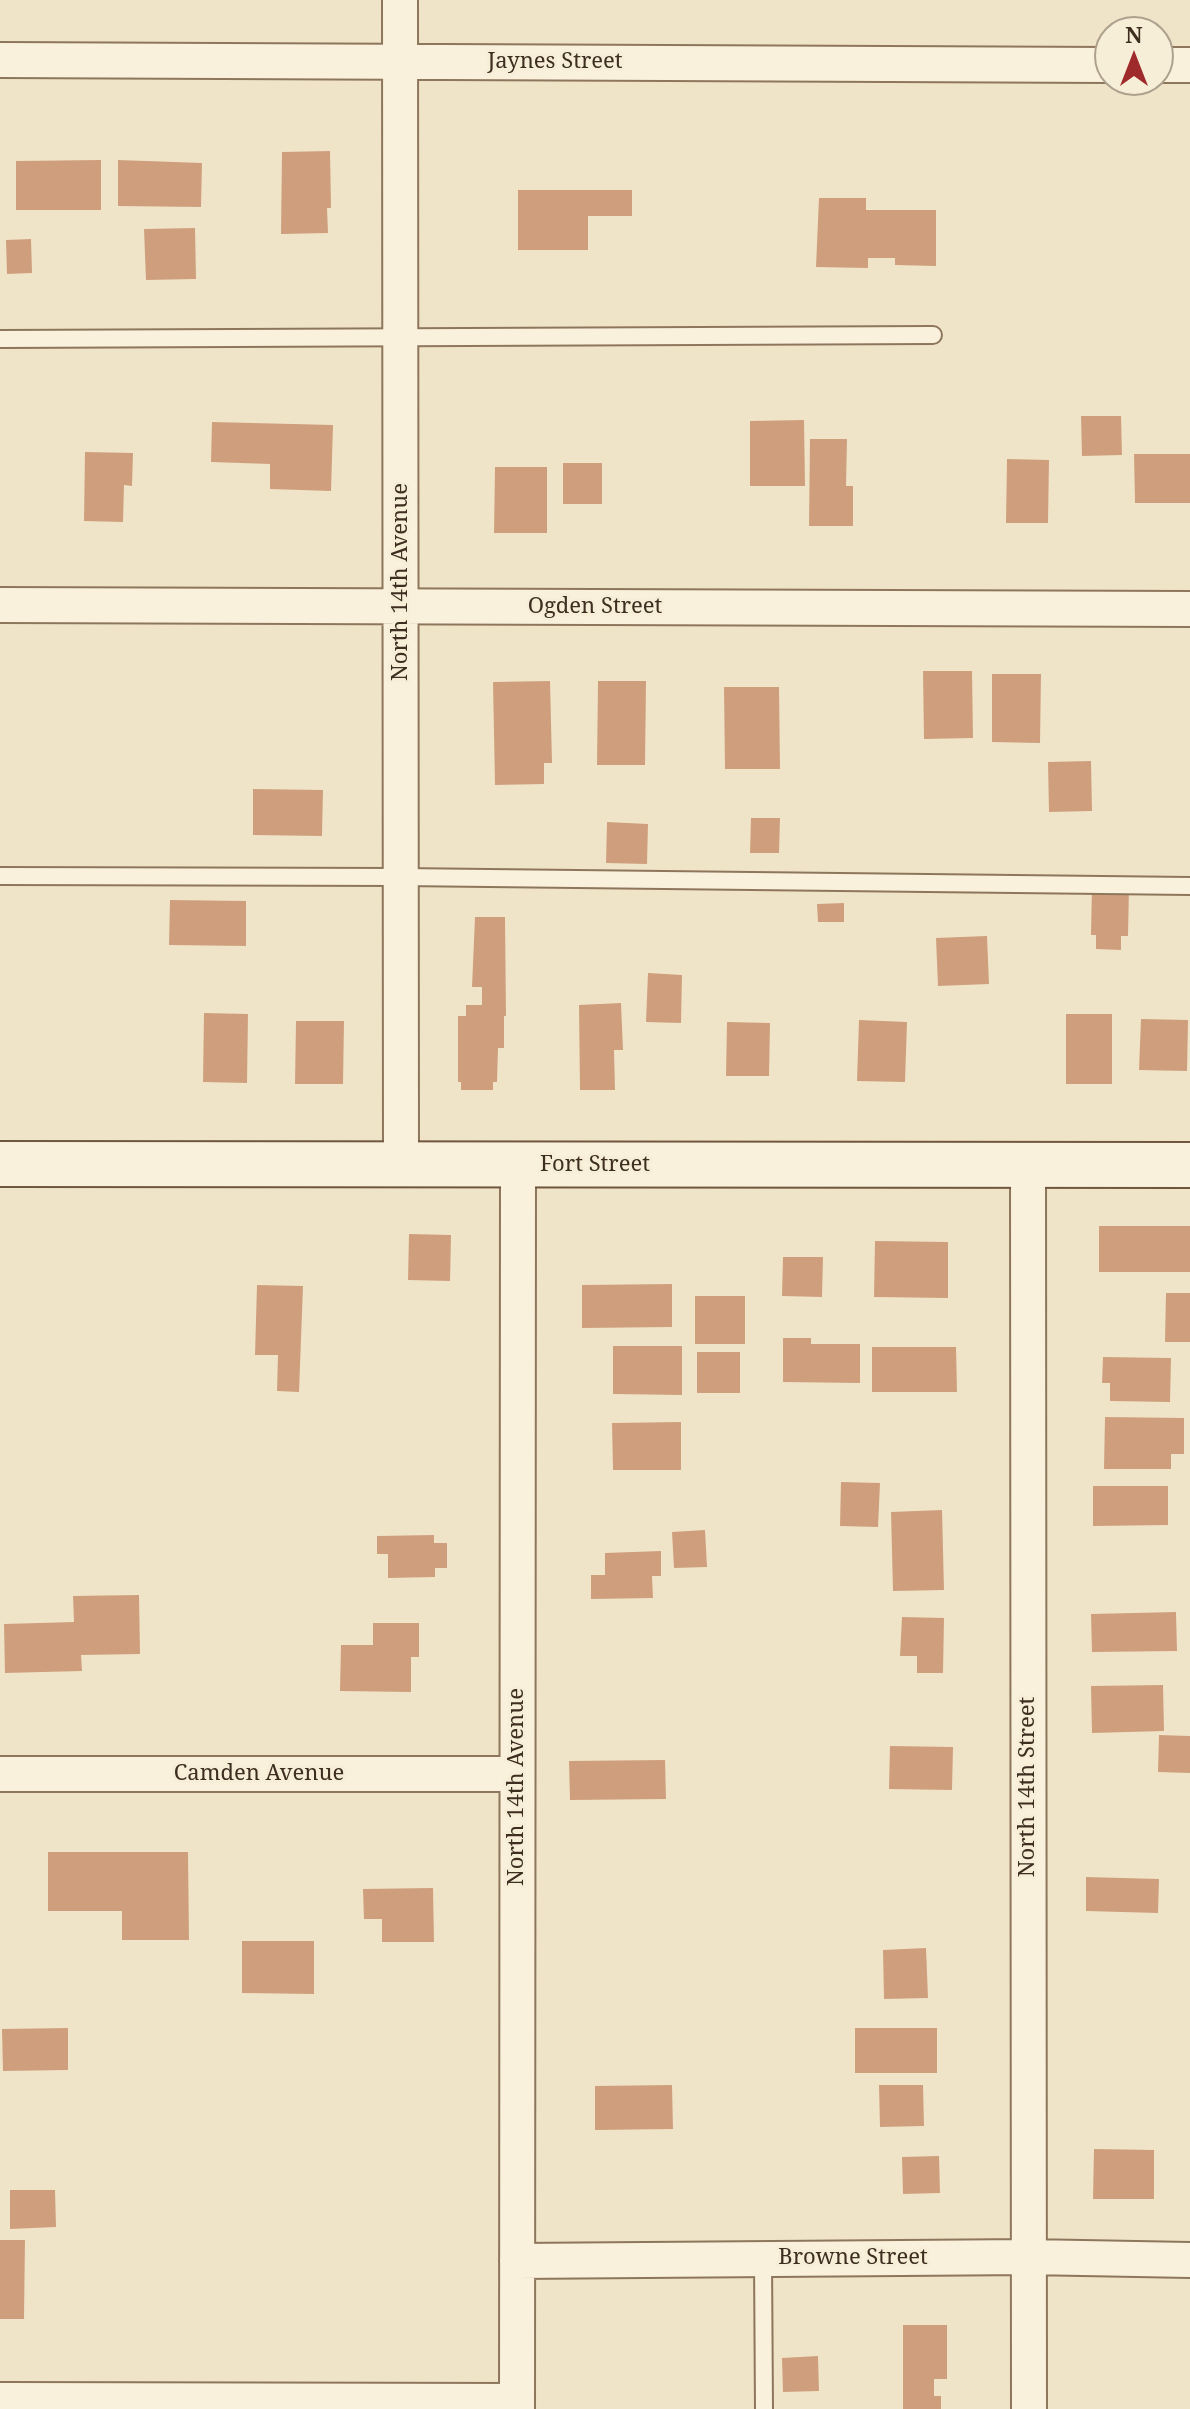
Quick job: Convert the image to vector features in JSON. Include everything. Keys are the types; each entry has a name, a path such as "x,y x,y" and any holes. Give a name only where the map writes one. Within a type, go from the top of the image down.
{"street":[{"name":"North 14th Avenue","path":"400,0 401,1164"},
{"name":"Jaynes Street","path":"0,60 1094,65"},
{"name":"Ogden Street","path":"0,605 1190,609"},
{"name":"Fort Street","path":"0,1164 1190,1165"},
{"name":"North 14th Avenue","path":"517,2405 518,1165"},
{"name":"North 14th Street","path":"1028,1166 1029,2409"},
{"name":"Camden Avenue","path":"0,1774 517,1774"},
{"name":"Browne Street","path":"517,2261 1029,2257 1190,2260"},
{"path":"0,2400 517,2405"}],"lane":[{"path":"0,339 933,335"},
{"path":"0,876 1190,886"},
{"path":"763,2259 764,2409"}],"building":[{"path":"330,151 328,233 281,234 282,152"},
{"path":"101,160 101,210 16,210 16,161"},
{"path":"118,160 202,163 201,207 118,206"},
{"path":"518,190 632,190 632,216 588,216 588,250 518,250"},
{"path":"819,198 866,198 866,210 936,210 936,266 895,265 895,258 868,258 868,268 816,267"},
{"path":"195,228 196,279 146,280 144,229"},
{"path":"31,239 32,273 7,274 6,240"},
{"path":"1081,416 1121,416 1122,455 1082,456"},
{"path":"804,420 805,486 750,486 750,421"},
{"path":"212,422 333,425 331,491 270,489 270,464 211,462"},
{"path":"810,439 847,439 846,486 853,486 853,526 809,526"},
{"path":"85,452 133,453 132,486 124,485 123,522 84,521"},
{"path":"1134,454 1190,454 1190,503 1135,503"},
{"path":"1007,459 1049,460 1048,523 1006,523"},
{"path":"563,463 602,463 602,504 563,504"},
{"path":"495,467 547,467 547,533 494,533"},
{"path":"923,671 972,671 973,738 924,739"},
{"path":"992,674 1041,674 1040,743 992,742"},
{"path":"550,681 552,763 544,763 544,784 495,785 493,682"},
{"path":"598,681 646,681 645,765 597,765"},
{"path":"724,687 779,687 780,769 725,769"},
{"path":"1091,761 1092,811 1049,812 1048,762"},
{"path":"253,789 323,790 322,836 253,835"},
{"path":"751,818 780,818 779,853 750,853"},
{"path":"607,822 648,824 647,864 606,863"},
{"path":"1092,886 1129,888 1128,936 1121,936 1121,950 1096,949 1096,935 1091,935"},
{"path":"170,900 246,901 246,946 169,945"},
{"path":"844,903 844,922 818,922 817,904"},
{"path":"475,917 505,917 504,1048 498,1048 497,1082 493,1082 493,1090 461,1090 461,1082 458,1082 458,1016 466,1016 466,1005 482,1005 482,987 472,987"},
{"path":"987,936 989,984 938,986 936,938"},
{"path":"648,973 682,975 681,1023 646,1022"},
{"path":"621,1003 623,1050 614,1050 615,1090 580,1090 579,1005"},
{"path":"204,1013 248,1014 247,1083 203,1082"},
{"path":"1066,1014 1112,1014 1112,1084 1066,1084"},
{"path":"1141,1019 1188,1020 1187,1071 1139,1070"},
{"path":"859,1020 907,1022 905,1082 857,1081"},
{"path":"296,1021 344,1021 343,1084 295,1084"},
{"path":"727,1022 770,1023 769,1076 726,1076"},
{"path":"1099,1226 1190,1226 1190,1272 1099,1272"},
{"path":"409,1234 451,1235 450,1281 408,1280"},
{"path":"875,1241 948,1242 948,1298 874,1297"},
{"path":"783,1257 823,1257 822,1297 782,1296"},
{"path":"672,1284 672,1327 582,1328 582,1285"},
{"path":"257,1285 303,1286 299,1392 277,1391 278,1355 255,1355"},
{"path":"1166,1293 1190,1293 1190,1342 1165,1342"},
{"path":"695,1296 745,1296 745,1344 695,1344"},
{"path":"783,1338 811,1338 811,1344 860,1344 860,1383 783,1382"},
{"path":"613,1346 682,1346 682,1395 613,1394"},
{"path":"872,1347 956,1347 957,1392 872,1392"},
{"path":"697,1352 740,1352 740,1393 697,1393"},
{"path":"1103,1357 1171,1358 1170,1402 1110,1401 1110,1383 1102,1383"},
{"path":"1105,1417 1184,1418 1184,1454 1171,1454 1171,1469 1104,1469"},
{"path":"681,1422 681,1470 613,1470 612,1423"},
{"path":"841,1482 880,1483 878,1527 840,1526"},
{"path":"1093,1486 1168,1486 1168,1525 1093,1526"},
{"path":"942,1510 944,1590 893,1591 891,1512"},
{"path":"705,1530 707,1567 674,1568 672,1532"},
{"path":"434,1535 434,1543 447,1543 447,1568 435,1568 435,1577 388,1578 388,1554 377,1554 377,1536"},
{"path":"661,1551 661,1576 652,1576 653,1598 591,1599 591,1575 605,1575 605,1553"},
{"path":"139,1595 140,1654 81,1655 82,1671 5,1673 4,1624 74,1622 73,1596"},
{"path":"1176,1612 1177,1651 1092,1652 1091,1614"},
{"path":"902,1617 944,1618 943,1673 917,1673 917,1656 900,1656"},
{"path":"373,1623 419,1623 419,1657 411,1657 411,1692 340,1691 341,1645 373,1645"},
{"path":"1163,1685 1164,1731 1092,1733 1091,1686"},
{"path":"1159,1735 1190,1736 1190,1773 1158,1772"},
{"path":"890,1746 953,1747 952,1790 889,1789"},
{"path":"665,1760 666,1799 570,1800 569,1761"},
{"path":"48,1852 188,1852 189,1940 122,1940 122,1911 48,1911"},
{"path":"1086,1877 1159,1879 1158,1913 1086,1911"},
{"path":"433,1888 434,1942 382,1942 382,1919 364,1919 363,1889"},
{"path":"242,1941 314,1941 314,1994 242,1993"},
{"path":"926,1948 928,1998 884,1999 883,1950"},
{"path":"68,2028 68,2070 3,2071 2,2029"},
{"path":"855,2028 937,2028 937,2073 855,2073"},
{"path":"672,2085 673,2129 595,2130 595,2086"},
{"path":"879,2085 923,2085 924,2126 880,2127"},
{"path":"1094,2149 1154,2150 1154,2199 1093,2199"},
{"path":"939,2156 940,2193 903,2194 902,2157"},
{"path":"10,2190 55,2190 56,2227 10,2229"},
{"path":"0,2240 25,2240 24,2319 0,2319"},
{"path":"903,2325 947,2325 947,2379 934,2379 934,2396 941,2396 941,2409 903,2409"},
{"path":"818,2356 819,2391 783,2392 782,2358"}]}
